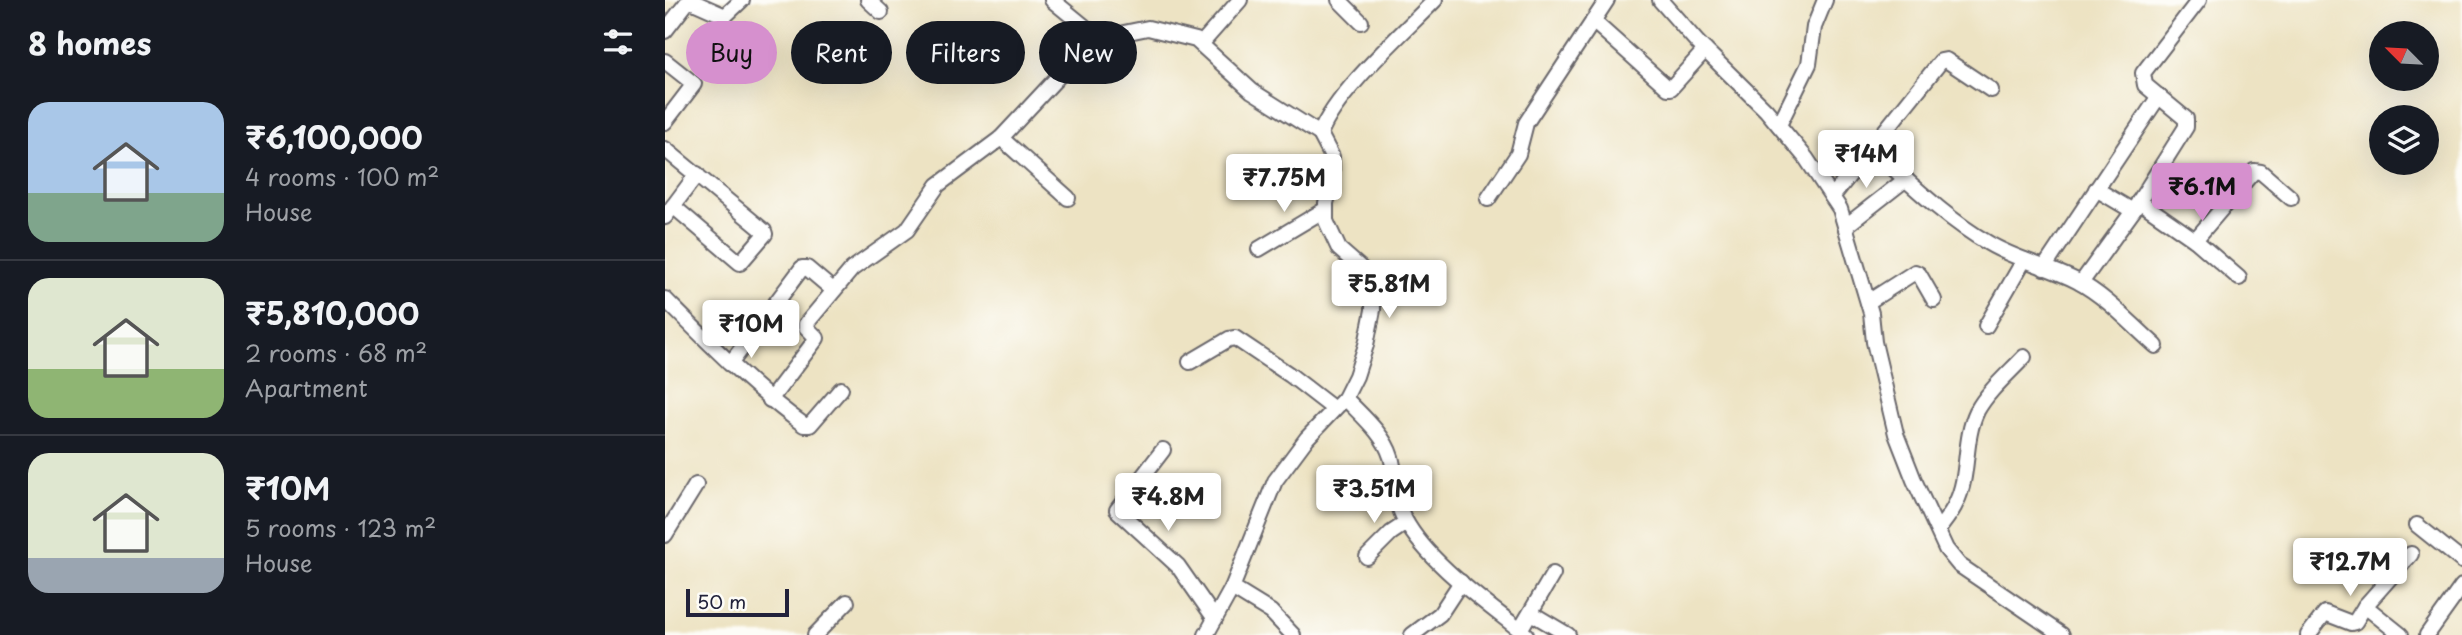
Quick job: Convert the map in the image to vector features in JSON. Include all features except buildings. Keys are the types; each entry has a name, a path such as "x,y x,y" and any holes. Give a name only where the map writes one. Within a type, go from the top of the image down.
{"street":[{"path":"665,31 686,3 692,0 725,16 742,0"},
{"path":"868,0 881,12"},
{"path":"1052,0 1078,21"},
{"path":"1202,43 1240,0"},
{"path":"1339,0 1361,22"},
{"path":"1320,134 1331,114 1364,73 1435,0"},
{"path":"1488,199 1518,154 1526,123 1608,0"},
{"path":"1660,0 1779,125 1807,158 1840,209 1868,302 1874,342 1896,435 1946,549 1959,565 2062,635"},
{"path":"1779,125 1809,64 1814,27 1825,0"},
{"path":"2081,283 2136,206 2186,127 2186,119 2145,85 2143,73 2199,0"},
{"path":"1593,21 1668,88 1671,88 1705,50"},
{"path":"1137,30 1148,28 1202,43 1252,91 1320,134 1332,158 1332,182 1326,221 1339,249 1363,270 1373,285 1373,310 1356,376 1345,398 1307,438 1275,481 1232,588 1206,635"},
{"path":"1832,197 1941,61 1946,60 1991,90"},
{"path":"665,61 694,84 665,122"},
{"path":"770,400 817,338 806,324 833,290 852,269 907,230 938,185 1001,138 1051,84"},
{"path":"2044,268 2158,96"},
{"path":"1001,138 1068,198"},
{"path":"1871,148 1968,230 1990,245 2024,261 2081,283 2100,296 2156,346"},
{"path":"665,149 697,174 764,231 765,234 742,262 737,262 669,212 697,174"},
{"path":"2195,240 2254,171 2261,172 2291,198"},
{"path":"1846,226 1906,179"},
{"path":"2096,190 2136,206 2195,240 2239,278"},
{"path":"1259,249 1326,209"},
{"path":"1986,326 2024,261"},
{"path":"730,364 802,268 807,268 833,290"},
{"path":"1868,302 1915,272 1919,274 1934,300"},
{"path":"665,299 770,400 807,426 841,389"},
{"path":"1190,362 1235,338 1334,409"},
{"path":"1938,530 1956,504 1977,412 1985,399 2024,357"},
{"path":"1345,398 1374,429 1391,456 1402,514 1417,540 1461,582 1523,633 1553,574"},
{"path":"1163,450 1117,510 1178,566 1215,619"},
{"path":"665,535 696,485"},
{"path":"1367,557 1391,533 1406,523"},
{"path":"2417,525 2462,561"},
{"path":"2308,635 2325,613 2351,623 2355,622 2365,606 2411,554"},
{"path":"1412,635 1446,607 1461,582"},
{"path":"2427,635 2457,603 2462,586"},
{"path":"1232,588 1271,612 1293,635"},
{"path":"815,635 847,602"},
{"path":"2365,606 2401,635"},
{"path":"1531,613 1568,635"}]}
